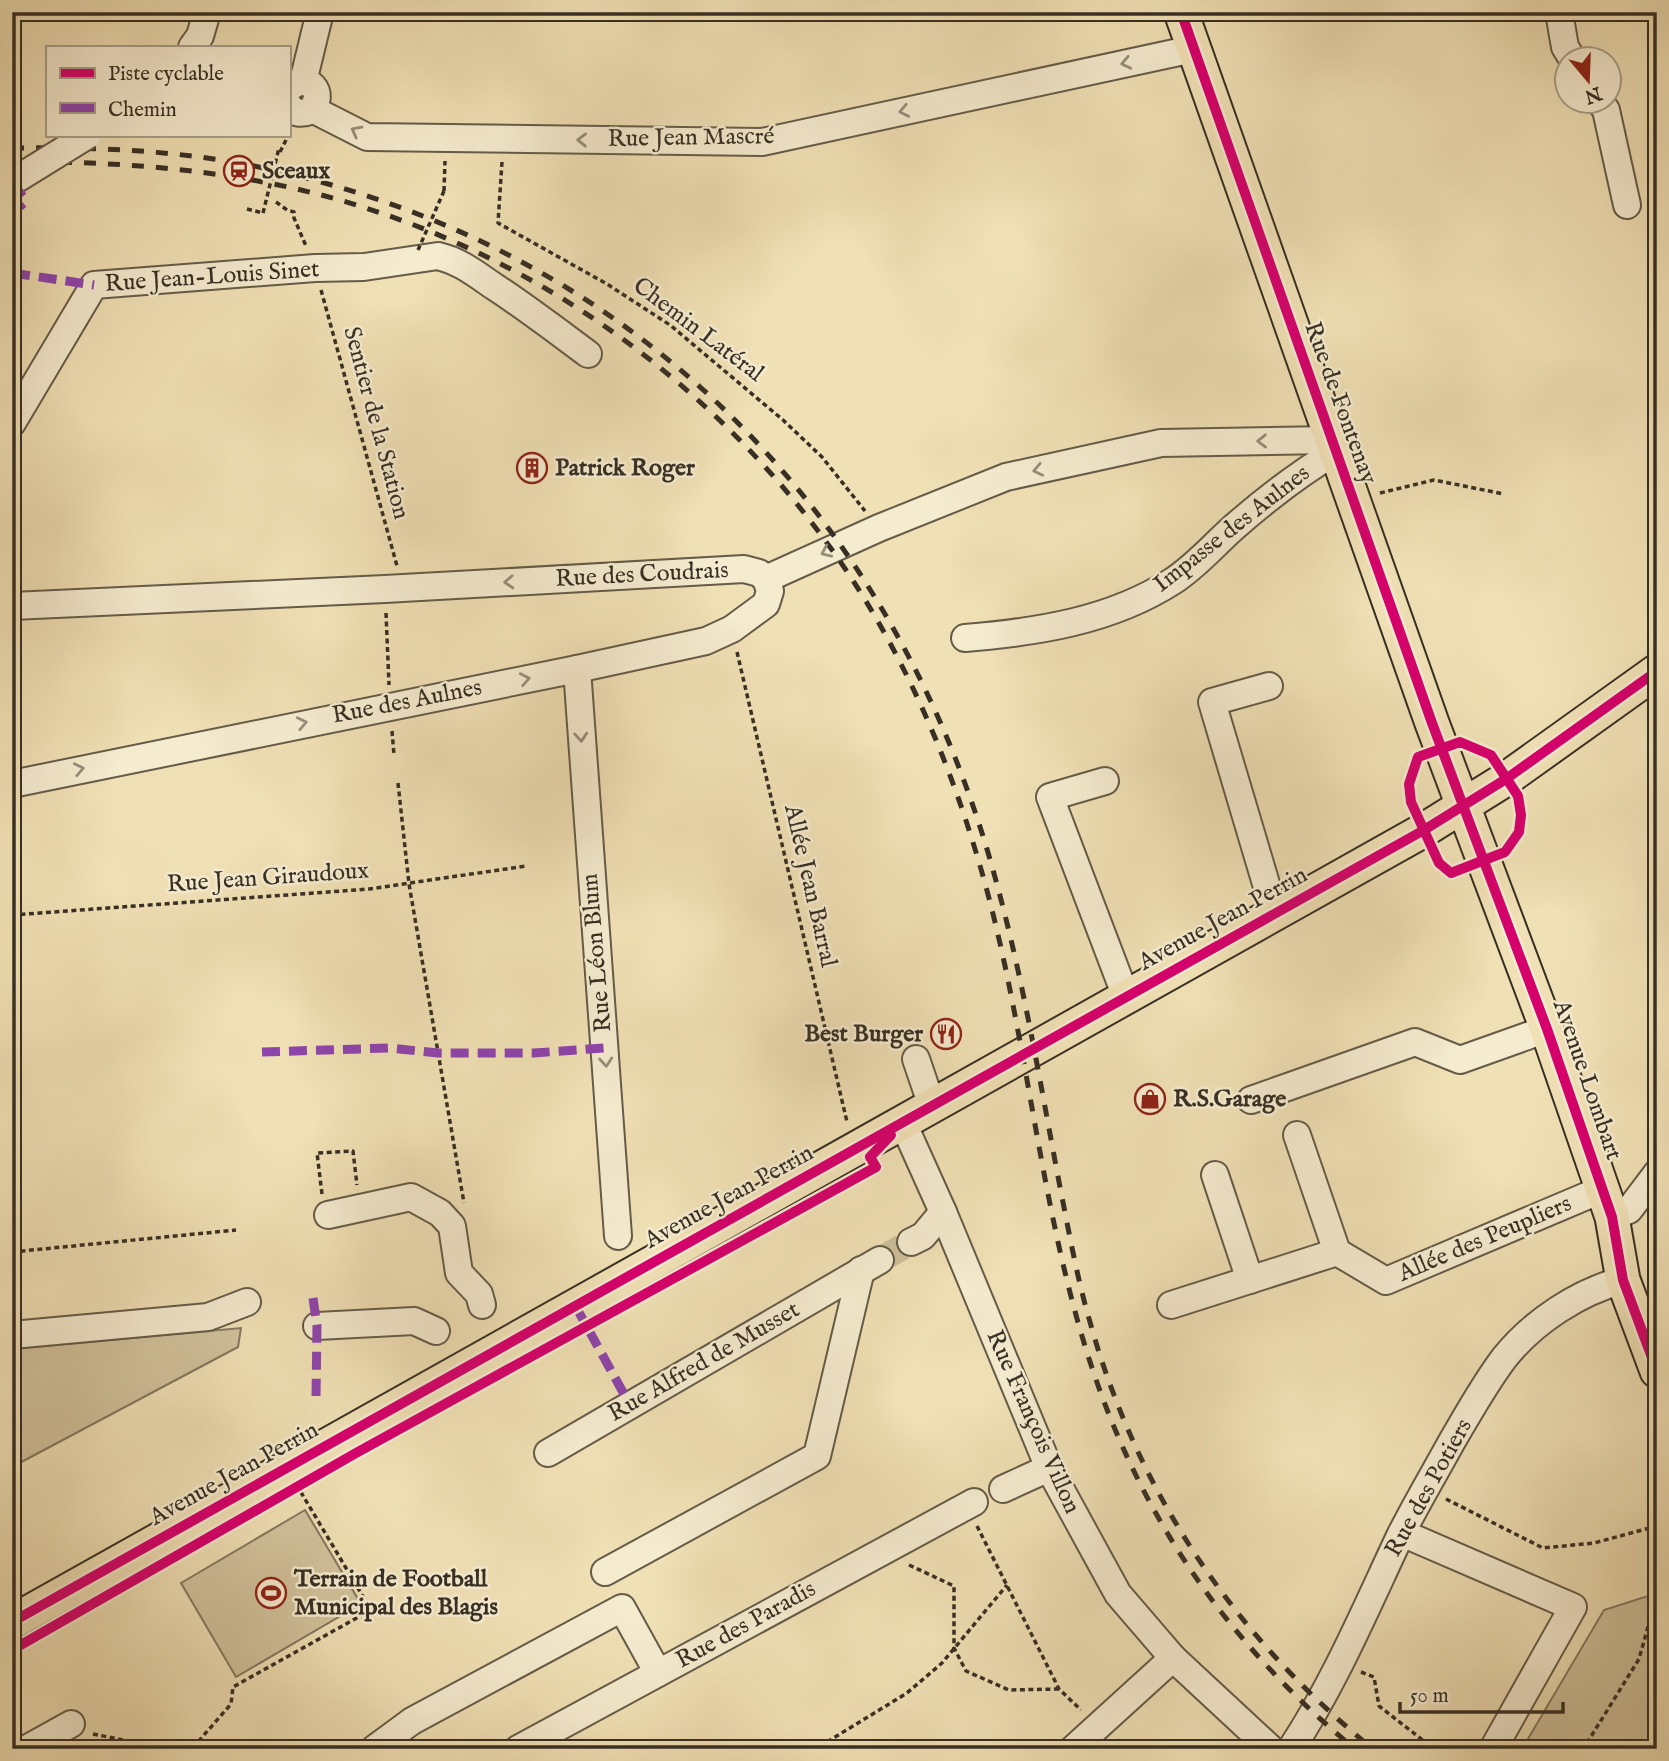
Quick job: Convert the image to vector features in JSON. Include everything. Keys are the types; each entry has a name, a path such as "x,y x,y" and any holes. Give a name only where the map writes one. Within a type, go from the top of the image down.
{"main road":[{"name":"Rue de Fontenay","path":"1181,12 1333,446 1432,723 1465,807"},
{"name":"Avenue Jean Perrin","path":"12,1622 1465,807 1657,671"},
{"name":"Avenue Lombart","path":"1465,807 1548,1029 1608,1203 1623,1280 1657,1371"}],"street":[{"path":"193,46 200,36 207,12"},
{"path":"301,107 318,100 313,86 296,85 320,12"},
{"path":"1559,12 1565,46"},
{"name":"Rue Jean Mascré","path":"301,107 367,137 762,142 1193,49"},
{"path":"1606,116 1627,205"},
{"path":"12,182 86,136"},
{"name":"Rue Jean-Louis Sinet","path":"12,423 93,285 315,268 364,267 438,256 450,259 525,307 588,354"},
{"path":"766,579 879,528 1006,477 1161,443 1333,446"},
{"name":"Impasse des Aulnes","path":"965,638 1017,634 1067,625 1131,603 1174,580 1333,446"},
{"name":"Rue des Coudrais","path":"12,606 394,589 744,569 759,573 766,579"},
{"name":"Rue des Aulnes","path":"12,784 705,641 732,629 766,604 771,591 766,579"},
{"name":"Rue Léon Blum","path":"577,669 618,1236"},
{"path":"1269,687 1212,702 1275,914"},
{"path":"1105,781 1050,797 1126,998"},
{"path":"1251,1100 1415,1042 1460,1060 1548,1029"},
{"path":"916,1059 932,1107"},
{"name":"Rue François Villon","path":"903,1123 943,1212 1049,1468 1118,1594 1174,1658 1271,1749"},
{"path":"1171,1305 1337,1252 1297,1135"},
{"path":"1608,1203 1629,1210 1657,1173"},
{"path":"1215,1175 1250,1280"},
{"path":"325,1209 360,1208 411,1197 440,1213 452,1226 459,1273 479,1294 482,1305"},
{"name":"Allée des Peupliers","path":"1337,1252 1386,1281 1608,1203"},
{"path":"911,1242 923,1236 943,1212"},
{"name":"Rue Alfred de Musset","path":"548,1453 870,1265 817,1456 605,1572"},
{"name":"Rue des Potiers","path":"1291,1749 1340,1664 1425,1488 1505,1357 1538,1324 1604,1285 1623,1280"},
{"path":"12,1335 208,1317 247,1302"},
{"path":"317,1326 414,1321 436,1331"},
{"path":"1003,1489 1049,1468"},
{"name":"Rue des Paradis","path":"518,1749 970,1504"},
{"path":"1402,1533 1573,1607 1493,1749"},
{"path":"373,1749 412,1721 622,1608 658,1673"},
{"path":"1073,1749 1096,1725 1174,1658"},
{"path":"26,1749 71,1724"}],"path":[{"path":"418,250 444,191 446,138"},
{"path":"247,209 263,213 279,148"},
{"path":"276,202 294,212 300,232"},
{"path":"1353,500 1434,480 1504,494"},
{"path":"398,783 409,884 466,1215 452,1226"},
{"path":"325,1209 317,1153 353,1151 360,1208"},
{"path":"12,1252 236,1230"},
{"path":"286,1493 310,1480"},
{"path":"1425,1488 1543,1548 1594,1543 1657,1526"},
{"path":"195,1749 197,1743 231,1704 233,1687 370,1610 305,1499"},
{"path":"970,1504 1059,1689 1096,1725"},
{"path":"894,1544 906,1564 954,1586 954,1648 965,1671 1009,1690 1059,1689"},
{"path":"812,1749 907,1693 942,1663 1007,1585"},
{"path":"1593,1749 1587,1743 1639,1658 1653,1609 1657,1606"},
{"path":"1340,1664 1374,1677 1379,1706 1434,1749"},
{"path":"71,1724 98,1736 169,1749"},
{"path":"1651,1749 1657,1746"}],"shaded area":[{"path":"241,1328 238,1347 12,1467 12,1349"},
{"name":"Terrain de Football Municipal des Blagis","path":"305,1510 361,1604 236,1677 181,1583"},
{"path":"1657,1593 1657,1749 1522,1749 1604,1610"}],"tunnel":[{"path":"880,1260 911,1242"}],"railway":[{"path":"12,148 134,151 194,156 254,166 392,204 518,260 632,332 733,418 821,519 895,632 955,757 999,892 1017,965 1085,1305 1110,1385 1135,1446 1164,1503 1235,1610 1277,1659 1323,1706 1373,1749"},
{"path":"12,162 155,167 262,182 297,189 380,213 460,244 536,283 608,329 676,381 739,440 797,504 848,573 892,647 929,724 961,805 1000,944 1044,1175 1069,1289 1106,1406 1130,1462 1189,1568 1225,1617 1264,1663 1355,1749"}],"marked path":[{"path":"12,182 26,201 12,213"},
{"path":"12,273 94,285"},
{"path":"262,1052 389,1048 438,1053 534,1053 604,1048"},
{"path":"313,1298 317,1326 316,1396"},
{"path":"576,1307 630,1405"}],"cycle path":[{"path":"1181,12 1432,723 1547,1029 1612,1217 1623,1280 1657,1371"},
{"path":"12,1622 1424,830 1506,779 1657,671"},
{"path":"1460,742 1491,755 1518,796 1521,815 1519,832 1505,852 1451,873 1439,863 1411,802 1409,784 1418,757 1460,742"},
{"path":"12,1650 356,1453 876,1167 870,1157 891,1135"}],"place":[{"name":"Sceaux","path":"239,171"},
{"name":"Patrick Roger","path":"532,468"},
{"name":"Best Burger","path":"946,1034"},
{"name":"R.S.Garage","path":"1150,1099"},
{"name":"Terrain de Football Municipal des Blagis","path":"271,1593"}]}
